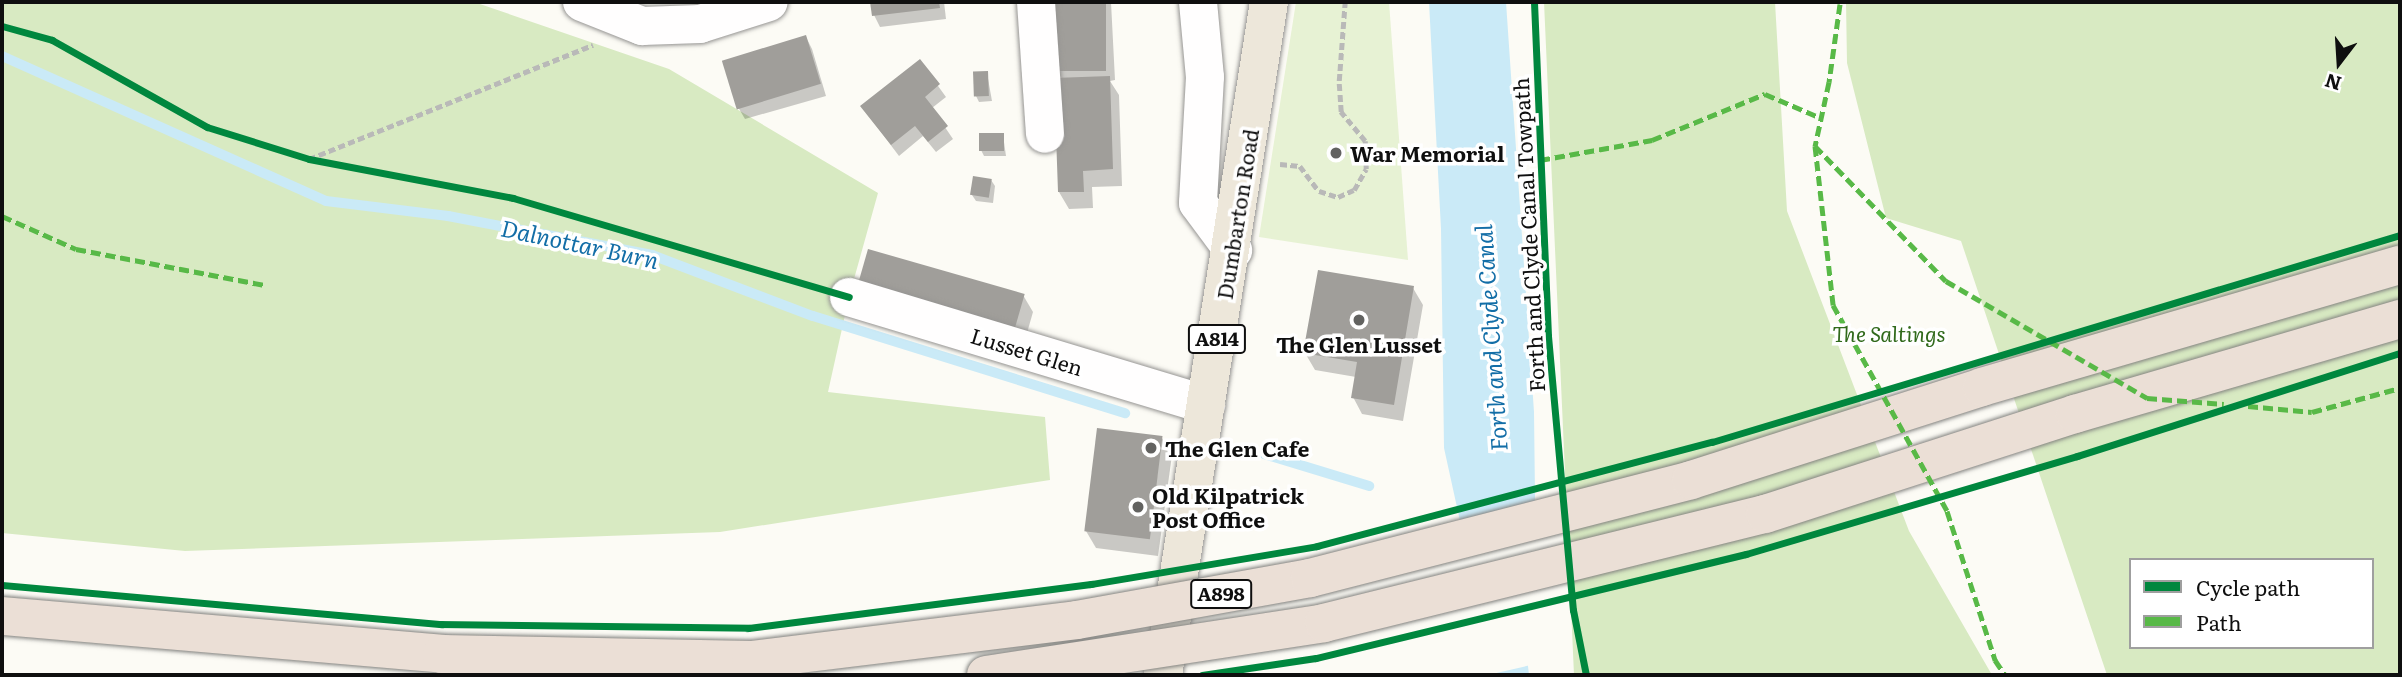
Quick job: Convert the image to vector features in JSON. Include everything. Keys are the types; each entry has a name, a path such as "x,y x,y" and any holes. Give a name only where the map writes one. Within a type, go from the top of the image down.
{"highway":[{"name":"A898","path":"2,616 442,654 751,660 1077,620 1310,578 1691,480 1982,387 2400,265"},
{"name":"A898","path":"986,675 1324,623 1765,514 2075,414 2400,319"}],"main road":[{"name":"Dumbarton Road","path":"1163,675 1233,250 1269,2"}],"street":[{"path":"582,2 642,26 700,24 769,2"},
{"path":"1036,2 1045,134"},
{"path":"1198,2 1205,78 1198,202 1233,250"},
{"name":"Lusset Glen","path":"849,298 1206,405"}],"path":[{"path":"1246,160 1300,166 1319,191 1338,197 1354,190 1366,169 1365,141 1341,112 1339,81 1345,2"},
{"path":"309,159 642,26"},
{"path":"296,155 323,161"}],"green space":[{"path":"2,2 474,2 669,69 878,193 849,297 828,392 1045,417 1050,480 720,532 185,551 2,533"},
{"path":"1296,2 1389,2 1408,260 1259,237"},
{"path":"1544,2 1775,2 1787,211 1909,531 1992,675 1574,675"},
{"path":"1846,2 2400,2 2400,675 2107,675 1961,241 1886,218 1847,63"}],"water":[{"name":"Forth and Clyde Canal","path":"1429,2 1506,2 1534,412 1536,581 1522,613 1529,675 1496,675 1489,622 1478,603 1444,448 1441,229"}],"pier":[{"path":"1539,506 1540,581 1526,613 1531,665 1492,674 1486,624 1474,604 1456,522"}],"building":[{"path":"870,2 939,2 940,8 872,16"},
{"path":"1053,2 1106,2 1106,71 1053,71"},
{"path":"806,35 821,84 737,110 722,61"},
{"path":"920,59 940,84 925,97 948,126 928,142 915,126 891,145 860,106"},
{"path":"988,71 989,96 974,97 973,72"},
{"path":"1110,76 1113,169 1083,171 1084,192 1058,192 1054,78"},
{"path":"979,133 1004,133 1004,151 979,151"},
{"path":"973,176 992,179 989,198 970,195"},
{"path":"868,249 1025,294 1012,338 855,293"},
{"name":"The Glen Lusset","path":"1318,270 1414,286 1394,405 1351,398 1357,362 1303,353"},
{"path":"1097,428 1163,436 1150,539 1084,531"}],"waterway":[{"name":"Dalnottar Burn","path":"2,56 326,201 448,216 652,255 813,316 1125,413"},
{"name":"Dalnottar Burn","path":"1264,454 1369,486"}],"marked path":[{"path":"1840,4 1829,82 1815,146 1833,305 1947,511 1995,660 2005,675"},
{"path":"1540,160 1652,140 1765,94 1821,118"},
{"path":"1815,146 1946,281 2147,398 2224,404"},
{"path":"2,216 76,249 265,285"},
{"path":"2248,406 2312,412 2400,388"}],"cycle path":[{"name":"Forth and Clyde Canal Towpath","path":"1534,2 1548,336 1573,610 1586,675"},
{"path":"2,26 52,40 207,127 309,159 513,198 849,297"},
{"path":"2,585 441,624 748,628 1091,584 1317,546 1712,442 2400,235"},
{"path":"1202,675 1316,658 1746,554 2077,456 2400,353"}],"place":[{"name":"War Memorial","path":"1336,153"},
{"name":"The Glen Lusset","path":"1359,320"},
{"name":"The Glen Cafe","path":"1151,448"},
{"name":"Old Kilpatrick Post Office","path":"1138,507"}],"park label":[{"name":"The Saltings","path":"1889,333"}]}
